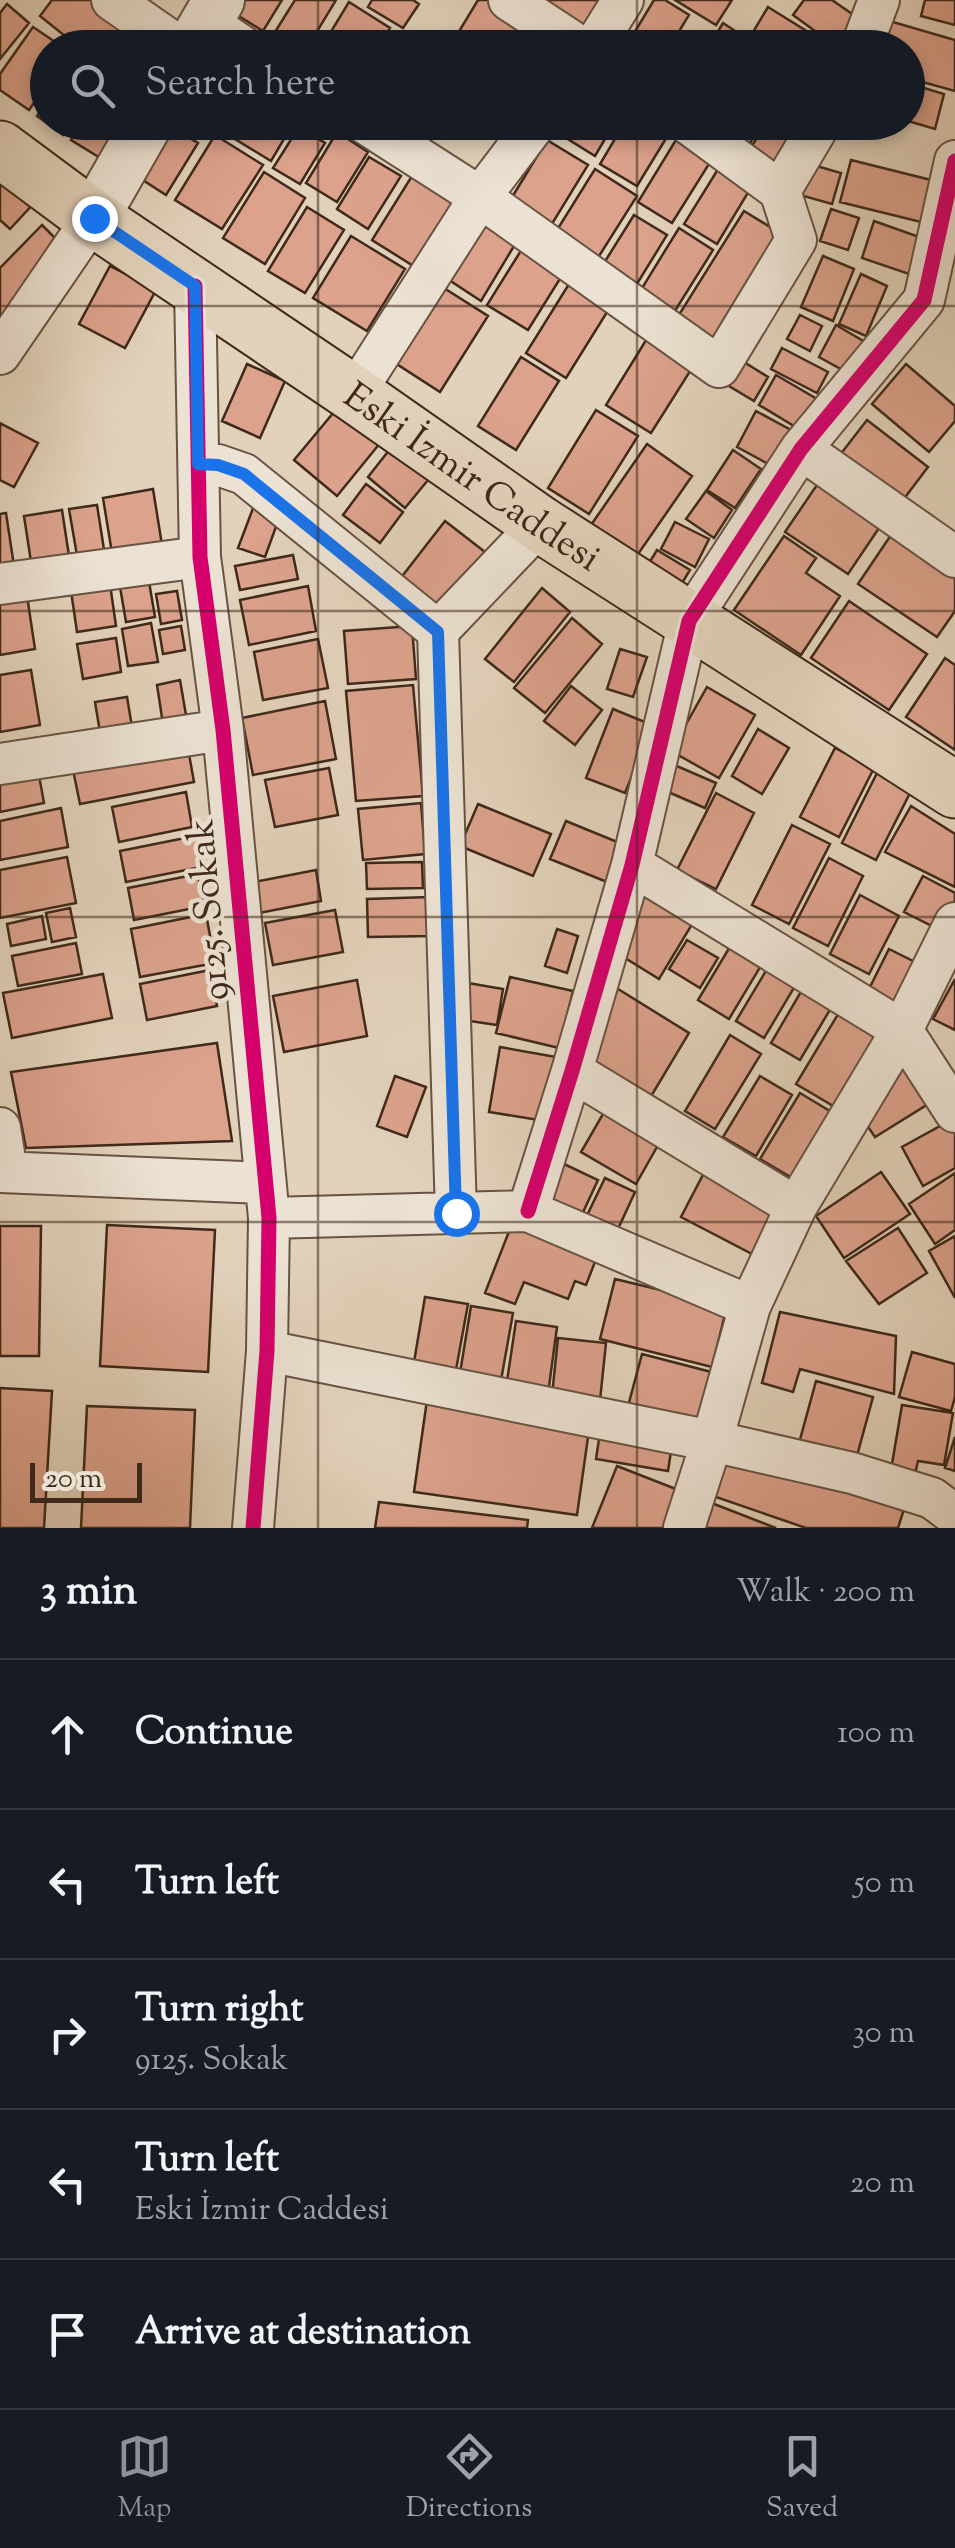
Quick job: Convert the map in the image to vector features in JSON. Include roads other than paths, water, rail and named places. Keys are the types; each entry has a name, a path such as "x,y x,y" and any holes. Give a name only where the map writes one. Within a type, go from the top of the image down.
{"main road":[{"name":"Eski İzmir Caddesi","path":"0,149 94,218 540,524 955,790"}],"street":[{"path":"112,0 200,30"},
{"path":"510,0 555,30"},
{"path":"605,30 623,0"},
{"path":"868,30 879,0"},
{"path":"0,354 94,218 138,140"},
{"path":"391,140 480,197 719,366 796,240 780,192 710,140"},
{"path":"354,394 480,197 523,140"},
{"path":"780,192 810,140"},
{"path":"528,1211 632,865 689,621 801,449 940,308 955,161"},
{"name":"9125. Sokak","path":"195,286 200,558 223,730 267,1201 267,1351 252,1528"},
{"path":"801,449 955,557"},
{"path":"198,464 218,465 244,474 438,632"},
{"path":"456,1213 438,632 540,524"},
{"path":"0,584 200,558"},
{"path":"0,764 223,730"},
{"path":"632,865 902,1030 955,1112"},
{"path":"684,1528 750,1306 796,1207 902,1030 955,923"},
{"path":"572,1070 796,1207"},
{"path":"0,1128 4,1172 267,1201 456,1213 528,1211 750,1306"},
{"path":"267,1351 852,1473 932,1498 955,1515"}]}
